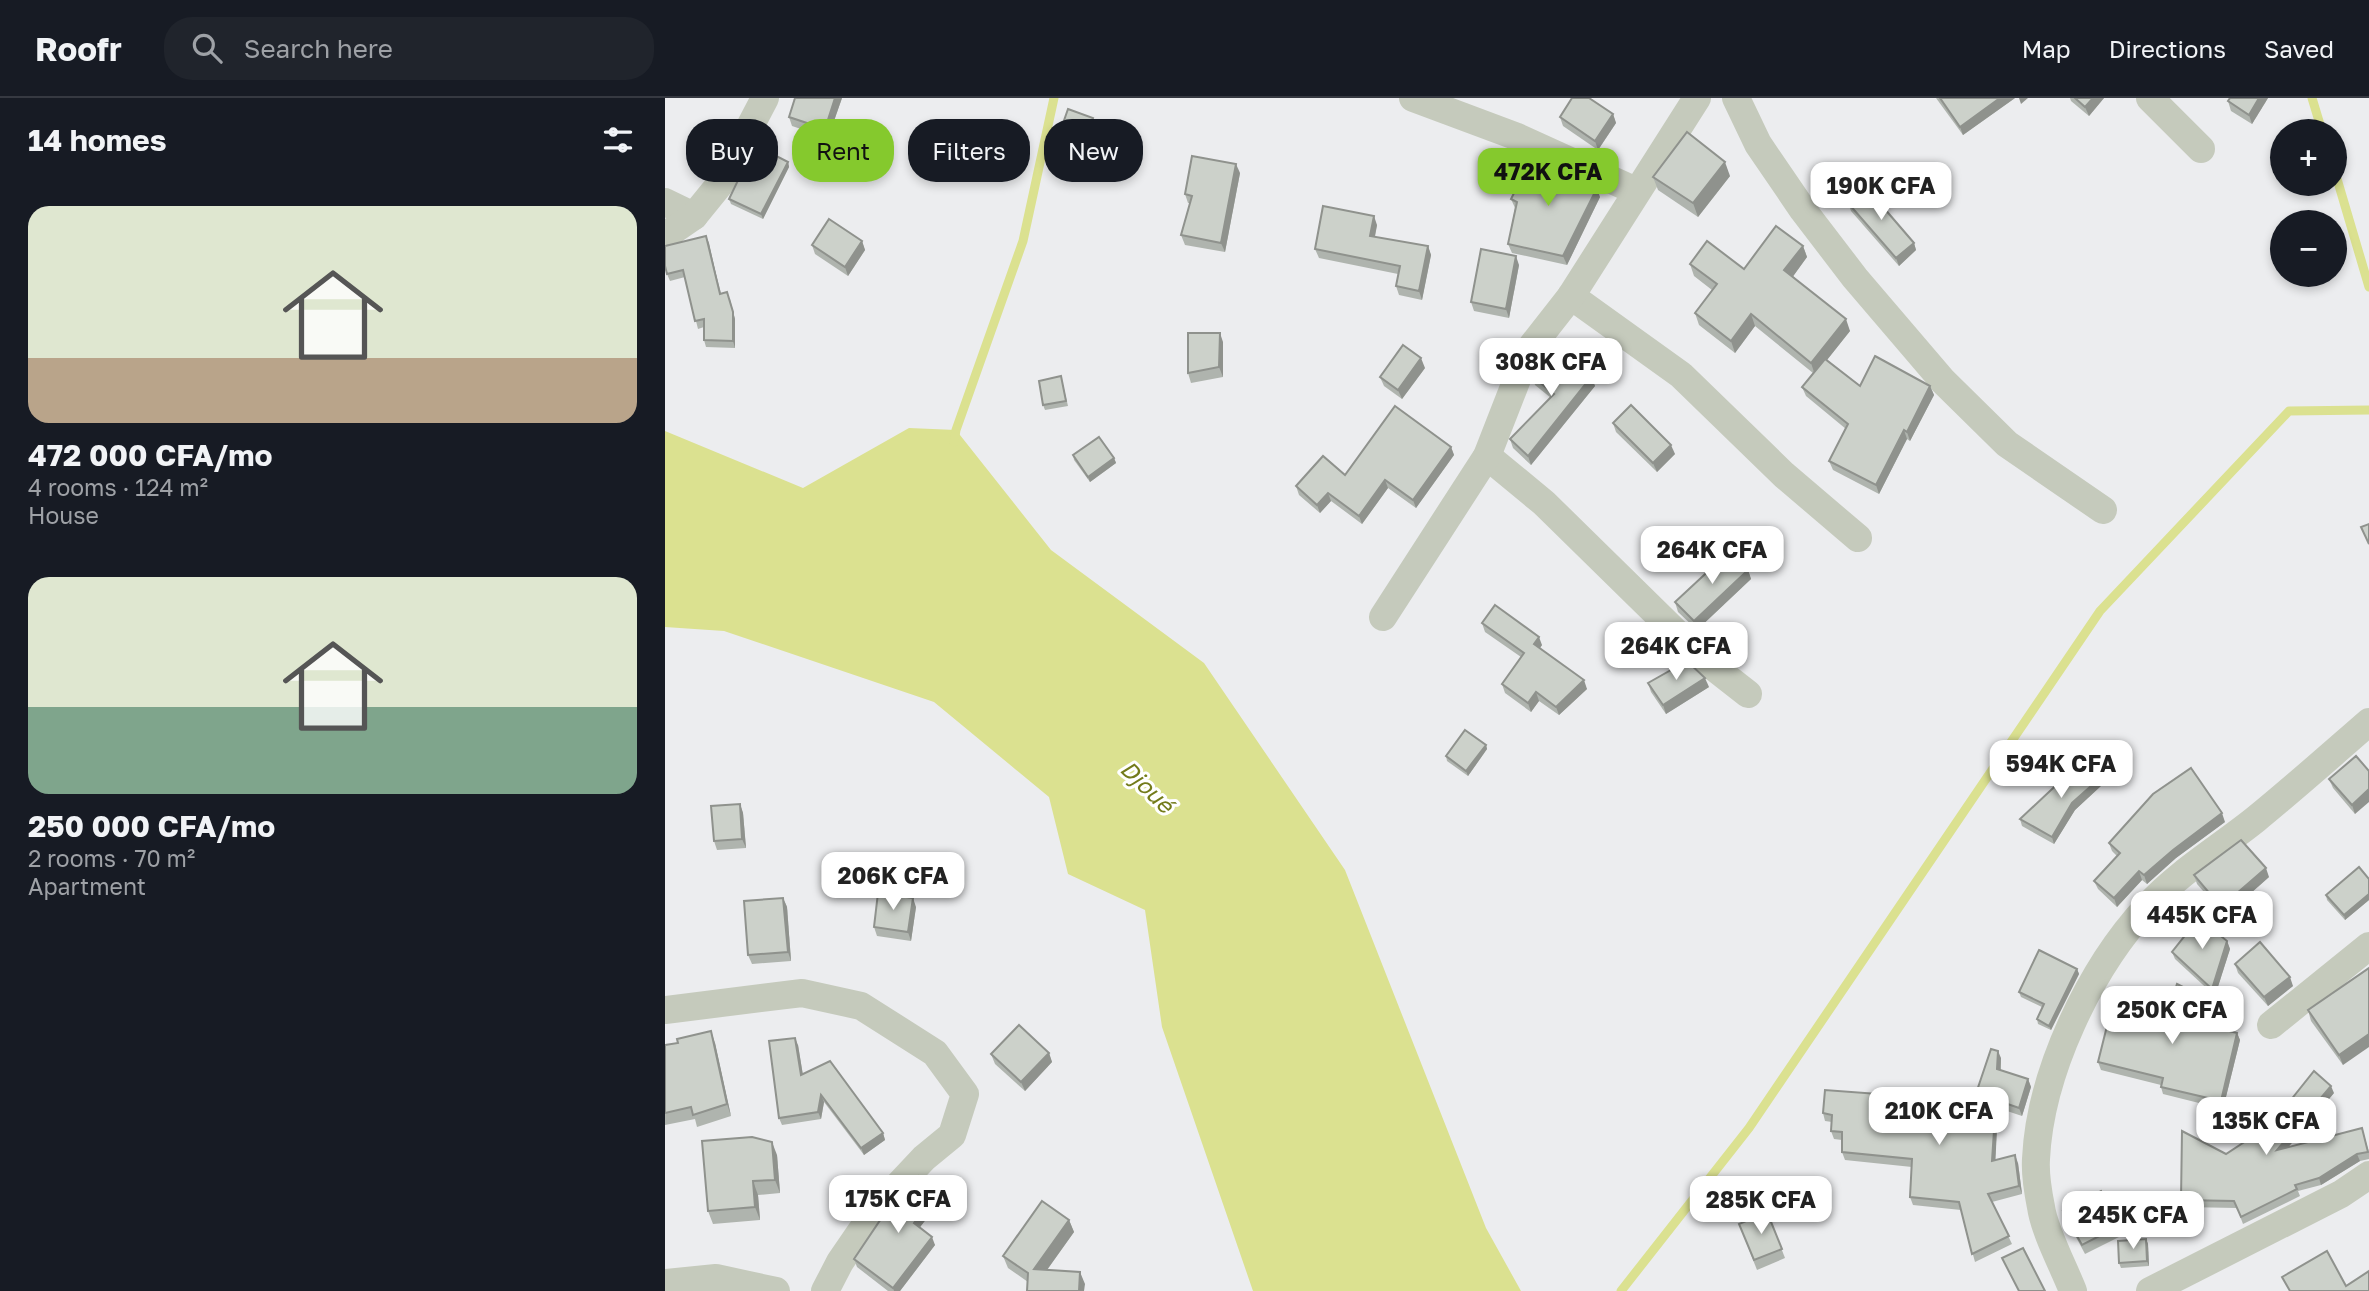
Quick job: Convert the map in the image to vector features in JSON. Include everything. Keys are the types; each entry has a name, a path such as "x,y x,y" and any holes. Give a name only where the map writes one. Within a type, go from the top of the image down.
{"street":[{"path":"665,236 694,216 720,184 765,98"},
{"path":"1413,98 1515,136 1636,191"},
{"path":"1383,617 1487,456 1528,351 1571,296 1697,98"},
{"path":"1736,98 1758,144 1803,210 1855,278 1943,381 2007,444 2103,510"},
{"path":"2150,98 2200,149"},
{"path":"665,202 694,216"},
{"path":"1571,296 1681,375 1784,475 1858,538"},
{"path":"1487,456 1544,503 1702,658 1748,694"},
{"path":"2073,1291 2041,1210 2035,1161 2041,1117 2054,1071 2075,1017 2105,960 2148,905 2369,722"},
{"path":"2271,1025 2369,946"},
{"path":"665,1010 802,993 861,1006 935,1053 965,1094 953,1135 924,1158 877,1208 840,1262 825,1291"},
{"path":"2150,1291 2341,1194 2369,1175"},
{"path":"665,1283 716,1278 776,1291"}],"water":[{"name":"Djoué","path":"909,428 956,430 1051,550 1204,663 1345,870 1486,1228 1521,1291 1253,1291 1162,1027 1145,910 1068,874 1049,797 934,702 724,631 665,627 665,431 803,488"}],"building":[{"path":"795,98 835,98 828,119 789,117"},
{"path":"1572,98 1589,98 1613,114 1595,141 1560,117"},
{"path":"1940,98 2000,98 1960,127"},
{"path":"2075,98 2093,98 2085,107"},
{"path":"2230,98 2259,98 2249,115 2228,101"},
{"path":"1068,109 1093,118 1093,119 1064,119"},
{"path":"1687,132 1725,162 1693,203 1653,177"},
{"path":"1192,156 1236,164 1221,243 1181,235 1192,196 1185,194"},
{"path":"778,157 788,162 778,181"},
{"path":"1532,157 1597,188 1563,256 1508,244 1517,202 1511,199"},
{"path":"737,182 778,182 761,214 729,199"},
{"path":"1865,186 1914,243 1896,258 1848,203"},
{"path":"1323,206 1374,216 1370,236 1428,246 1419,291 1396,286 1400,266 1315,249"},
{"path":"829,219 862,241 845,267 812,245"},
{"path":"1776,226 1803,246 1784,270 1846,319 1811,363 1751,314 1731,341 1695,313 1717,284 1690,264 1707,241 1744,269"},
{"path":"706,236 720,294 727,292 733,312 733,341 704,340 704,319 695,321 683,270 667,274 665,246"},
{"path":"1481,249 1516,256 1506,309 1471,302"},
{"path":"1188,333 1220,333 1219,367 1188,373"},
{"path":"1403,345 1421,358 1398,390 1380,377"},
{"path":"1555,348 1591,377 1528,456 1510,439 1554,394 1532,376"},
{"path":"1875,356 1930,386 1876,485 1829,461 1848,424 1802,387 1825,359 1860,386"},
{"path":"1061,376 1066,401 1043,405 1039,381"},
{"path":"1631,405 1671,445 1653,463 1613,423"},
{"path":"1395,406 1451,447 1413,500 1385,480 1359,516 1328,493 1317,505 1296,486 1323,456 1345,475"},
{"path":"1099,437 1114,458 1088,477 1073,455"},
{"path":"2369,524 2369,544 2361,527"},
{"path":"1730,551 1748,570 1694,621 1675,602"},
{"path":"1495,605 1539,637 1534,644 1584,680 1556,707 1536,692 1528,703 1502,684 1524,653 1482,623"},
{"path":"1687,661 1705,678 1663,705 1648,683"},
{"path":"1465,730 1486,745 1466,771 1446,756"},
{"path":"2356,756 2369,771 2369,789 2352,805 2329,779"},
{"path":"2083,760 2100,778 2072,803 2052,837 2020,819"},
{"path":"2191,768 2222,813 2144,875 2139,871 2114,898 2094,881 2120,853 2109,843 2153,794"},
{"path":"740,804 742,839 714,841 711,806"},
{"path":"2241,840 2266,868 2221,907 2194,875"},
{"path":"2359,867 2369,879 2369,894 2344,915 2326,895"},
{"path":"878,893 913,898 908,932 874,927"},
{"path":"783,898 788,952 748,955 744,901"},
{"path":"2199,918 2227,941 2212,989 2172,952"},
{"path":"2260,942 2290,977 2264,997 2235,964"},
{"path":"2039,950 2077,969 2049,1026 2037,1019 2044,1004 2019,992"},
{"path":"2369,968 2369,1034 2339,1055 2308,1010"},
{"path":"2177,984 2209,1000 2202,1024 2237,1033 2221,1101 2161,1087 2163,1078 2098,1062 2112,1006 2165,1021"},
{"path":"1019,1025 1049,1053 1021,1082 991,1054"},
{"path":"711,1031 727,1104 693,1115 691,1107 665,1113 665,1045 678,1043 677,1039"},
{"path":"795,1038 801,1075 830,1061 883,1133 861,1148 821,1095 818,1112 779,1118 769,1041"},
{"path":"1991,1049 1998,1051 1997,1069 2028,1079 2019,1108 1996,1100 1992,1161 2015,1155 2019,1186 1988,1194 2009,1236 1972,1254 1959,1202 1910,1197 1912,1159 1842,1152 1842,1132 1831,1131 1832,1115 1823,1113 1825,1090 1918,1097 1918,1126 1964,1129"},
{"path":"2314,1071 2331,1086 2277,1150 2362,1128 2368,1152 2357,1154 2319,1178 2295,1185 2297,1189 2241,1217 2234,1201 2181,1200 2182,1131 2226,1154 2258,1133 2247,1117 2269,1102 2278,1116"},
{"path":"752,1137 772,1142 775,1180 753,1181 755,1207 708,1211 702,1141"},
{"path":"919,1176 938,1191 914,1223 932,1237 893,1288 854,1259 887,1210"},
{"path":"2101,1191 2119,1226 2082,1245 2063,1211"},
{"path":"1042,1201 1069,1220 1034,1269 1080,1272 1079,1291 1027,1291 1028,1273 1003,1256"},
{"path":"1767,1212 1782,1249 1754,1260 1739,1224"},
{"path":"2146,1239 2147,1261 2119,1263 2118,1241"},
{"path":"2023,1248 2045,1291 2019,1291 2002,1258"},
{"path":"2327,1251 2346,1286 2369,1271 2369,1291 2290,1291 2282,1277"}],"waterway":[{"path":"954,442 1023,241 1054,98"},
{"path":"2312,98 2318,119"},
{"path":"2342,196 2369,287"},
{"path":"1621,1291 1749,1128 2100,611 2289,411 2369,410"}]}
